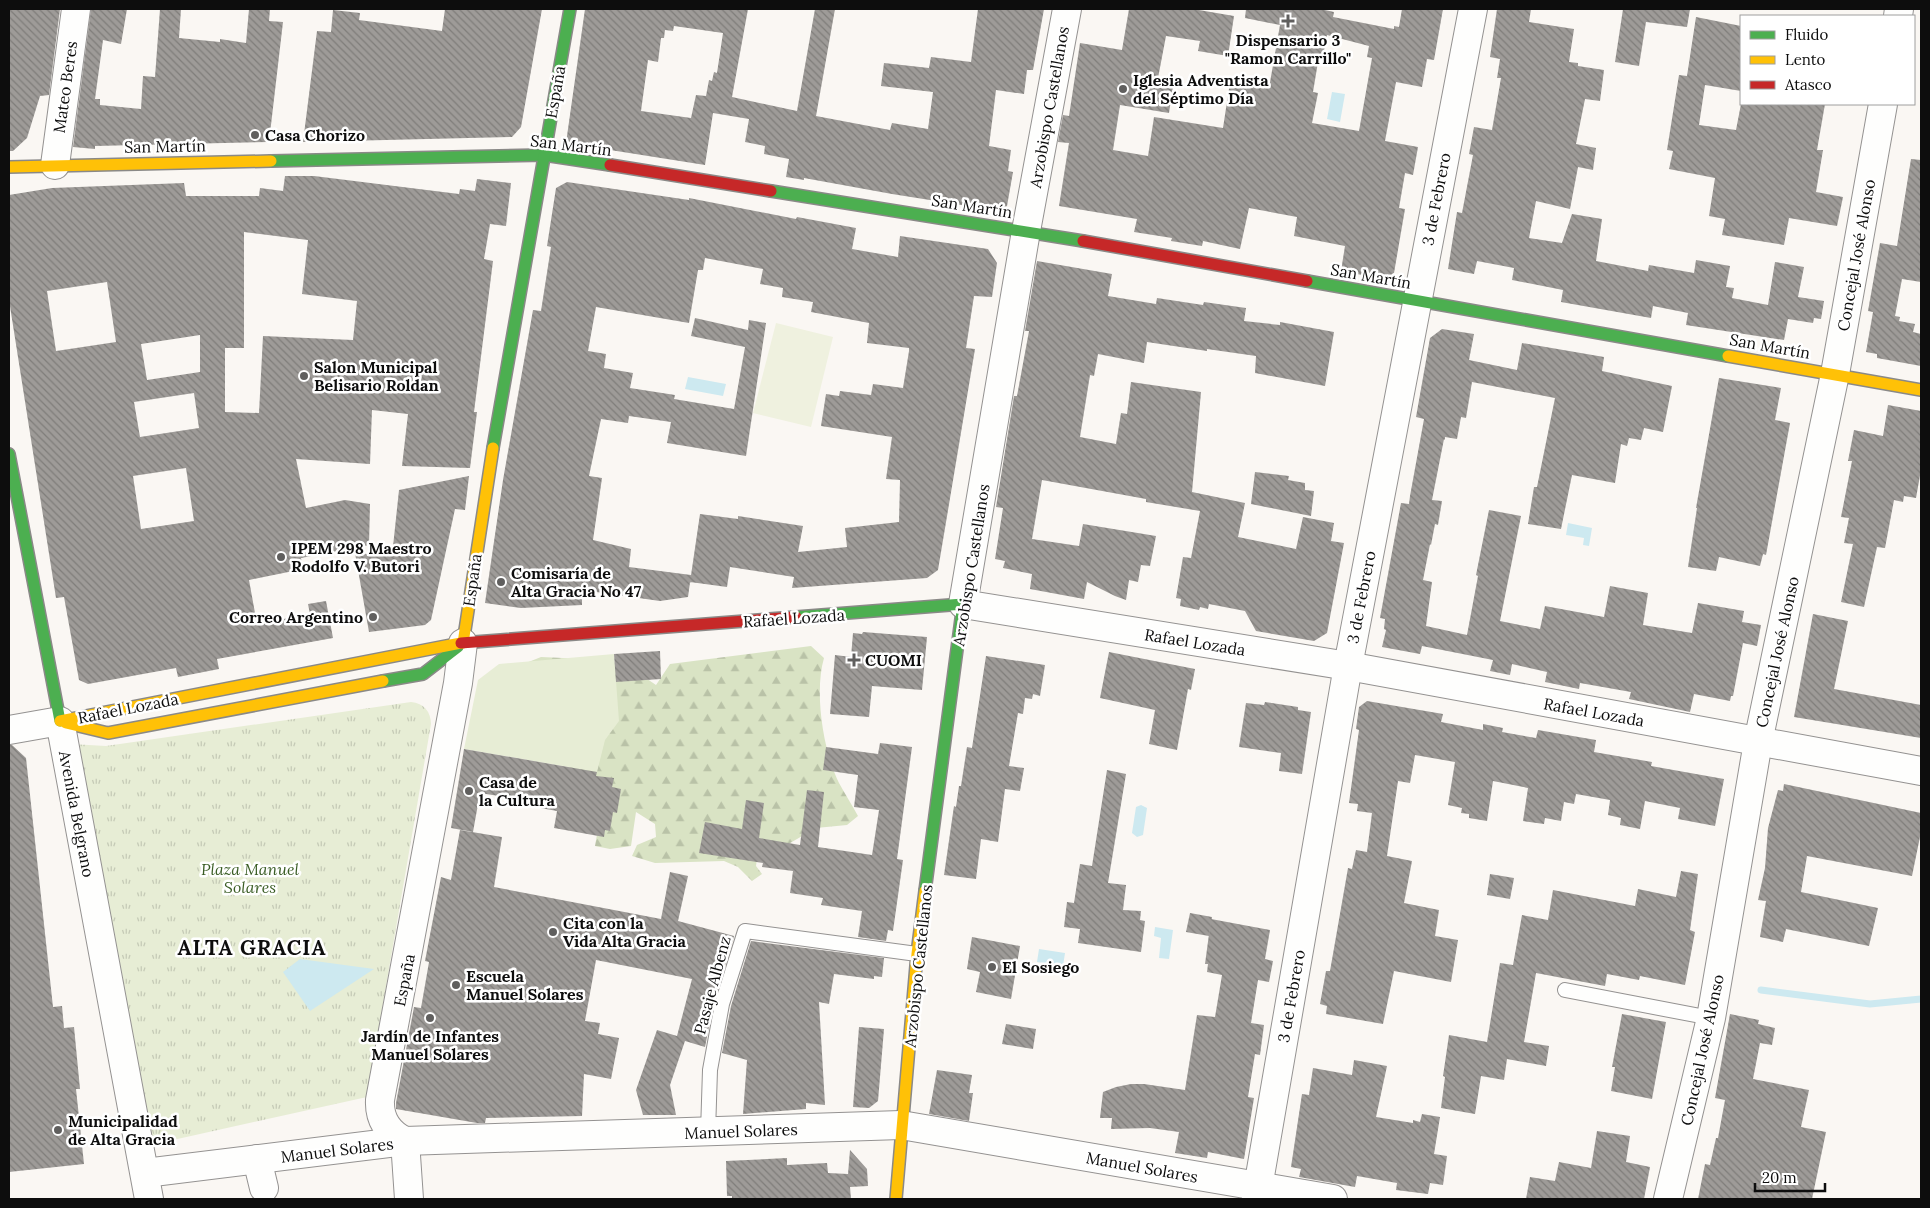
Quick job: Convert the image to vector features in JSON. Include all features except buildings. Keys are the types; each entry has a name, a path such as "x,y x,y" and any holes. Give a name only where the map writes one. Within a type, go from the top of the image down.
{"street":[{"name":"Mateo Beres","path":"55,165 76,9"},
{"name":"España","path":"405,1141 396,1136 386,1126 380,1112 380,1100 458,683 488,477 570,9"},
{"name":"Arzobispo Castellanos","path":"896,1199 901,1125 918,954 964,604 1026,231 1068,9"},
{"name":"3 de Febrero","path":"1257,1193 1348,666 1473,9"},
{"name":"Concejal José Alonso","path":"1668,1199 1711,1018 1758,742 1835,374 1882,105"},
{"name":"San Martín","path":"9,167 544,155 1026,231 1921,390"},
{"name":"Avenida Belgrano","path":"9,454 147,1186"},
{"name":"Rafael Lozada","path":"60,721 463,643 964,604 1348,666 1921,771"},
{"name":"Rafael Lozada","path":"60,721 108,733 413,676 423,674 463,643"},
{"path":"9,730 60,721"},
{"name":"Manuel Solares","path":"147,1186 257,1159 405,1141 901,1125 1257,1193 1333,1199"},
{"path":"405,1141 409,1199"},
{"path":"257,1159 264,1188"}],"lane":[{"name":"Pasaje Albenz","path":"708,1132 710,1070 722,1004 745,930 918,954"},
{"path":"1565,990 1711,1018"}],"green space":[{"path":"776,323 833,337 811,427 753,413"},
{"path":"811,646 824,658 821,672 820,704 828,755 839,783 858,816 847,825 816,828 778,850 758,852 756,866 762,874 752,881 738,867 724,861 655,863 632,856 637,845 656,837 655,824 636,812 631,846 610,849 595,846 599,823 516,667 541,657 607,660 631,668 656,685 670,664"},
{"path":"614,654 619,721 605,740 597,772 464,749 478,680 499,664"},
{"name":"Plaza Manuel Solares","path":"411,702 420,704 426,709 430,716 431,724 367,1097 146,1146 71,744 106,746"}],"water":[{"path":"1332,92 1345,94 1340,122 1327,119"},
{"path":"688,377 726,384 723,396 685,389"},
{"path":"1568,523 1592,528 1589,546 1583,545 1584,538 1566,535"},
{"path":"1141,805 1147,808 1143,835 1137,837 1132,833 1136,807"},
{"path":"1155,927 1173,930 1169,959 1159,958 1161,938 1154,936"},
{"path":"1039,949 1065,953 1063,966 1037,962"},
{"path":"300,959 374,969 310,1011 283,972"}],"waterway":[{"path":"1761,990 1870,1004 1921,999"}],"traffic: fast":[{"path":"493,448 570,9"},
{"path":"271,161 544,155 610,165"},
{"path":"771,191 1083,241"},
{"path":"1307,281 1728,356"},
{"path":"9,454 60,721"},
{"path":"796,617 963,604 925,891"},
{"path":"383,681 423,674 458,647"}],"traffic: slow":[{"path":"9,167 271,161"},
{"path":"1728,356 1921,390"},
{"path":"463,643 493,448"},
{"path":"60,721 461,643"},
{"path":"66,723 108,733 383,681"},
{"path":"896,1199 917,954 925,891"}],"traffic: jam":[{"path":"610,165 771,191"},
{"path":"1083,241 1307,281"},
{"path":"461,643 796,617"}],"place":[{"name":"Dispensario 3 \"Ramon Carrillo\"","path":"1288,21"},
{"name":"Iglesia Adventista del Séptimo Día","path":"1123,89"},
{"name":"Casa Chorizo","path":"255,135"},
{"name":"Salon Municipal Belisario Roldan","path":"304,376"},
{"name":"IPEM 298 Maestro Rodolfo V. Butori","path":"281,557"},
{"name":"Comisaría de Alta Gracia No 47","path":"501,582"},
{"name":"Correo Argentino","path":"373,617"},
{"name":"CUOMI","path":"854,660"},
{"name":"Casa de la Cultura","path":"469,791"},
{"name":"Cita con la Vida Alta Gracia","path":"553,932"},
{"name":"El Sosiego","path":"992,967"},
{"name":"Escuela Manuel Solares","path":"456,985"},
{"name":"Jardín de Infantes Manuel Solares","path":"430,1018"},
{"name":"Municipalidad de Alta Gracia","path":"58,1130"}],"district":[{"name":"ALTA GRACIA","path":"252,947"}]}
